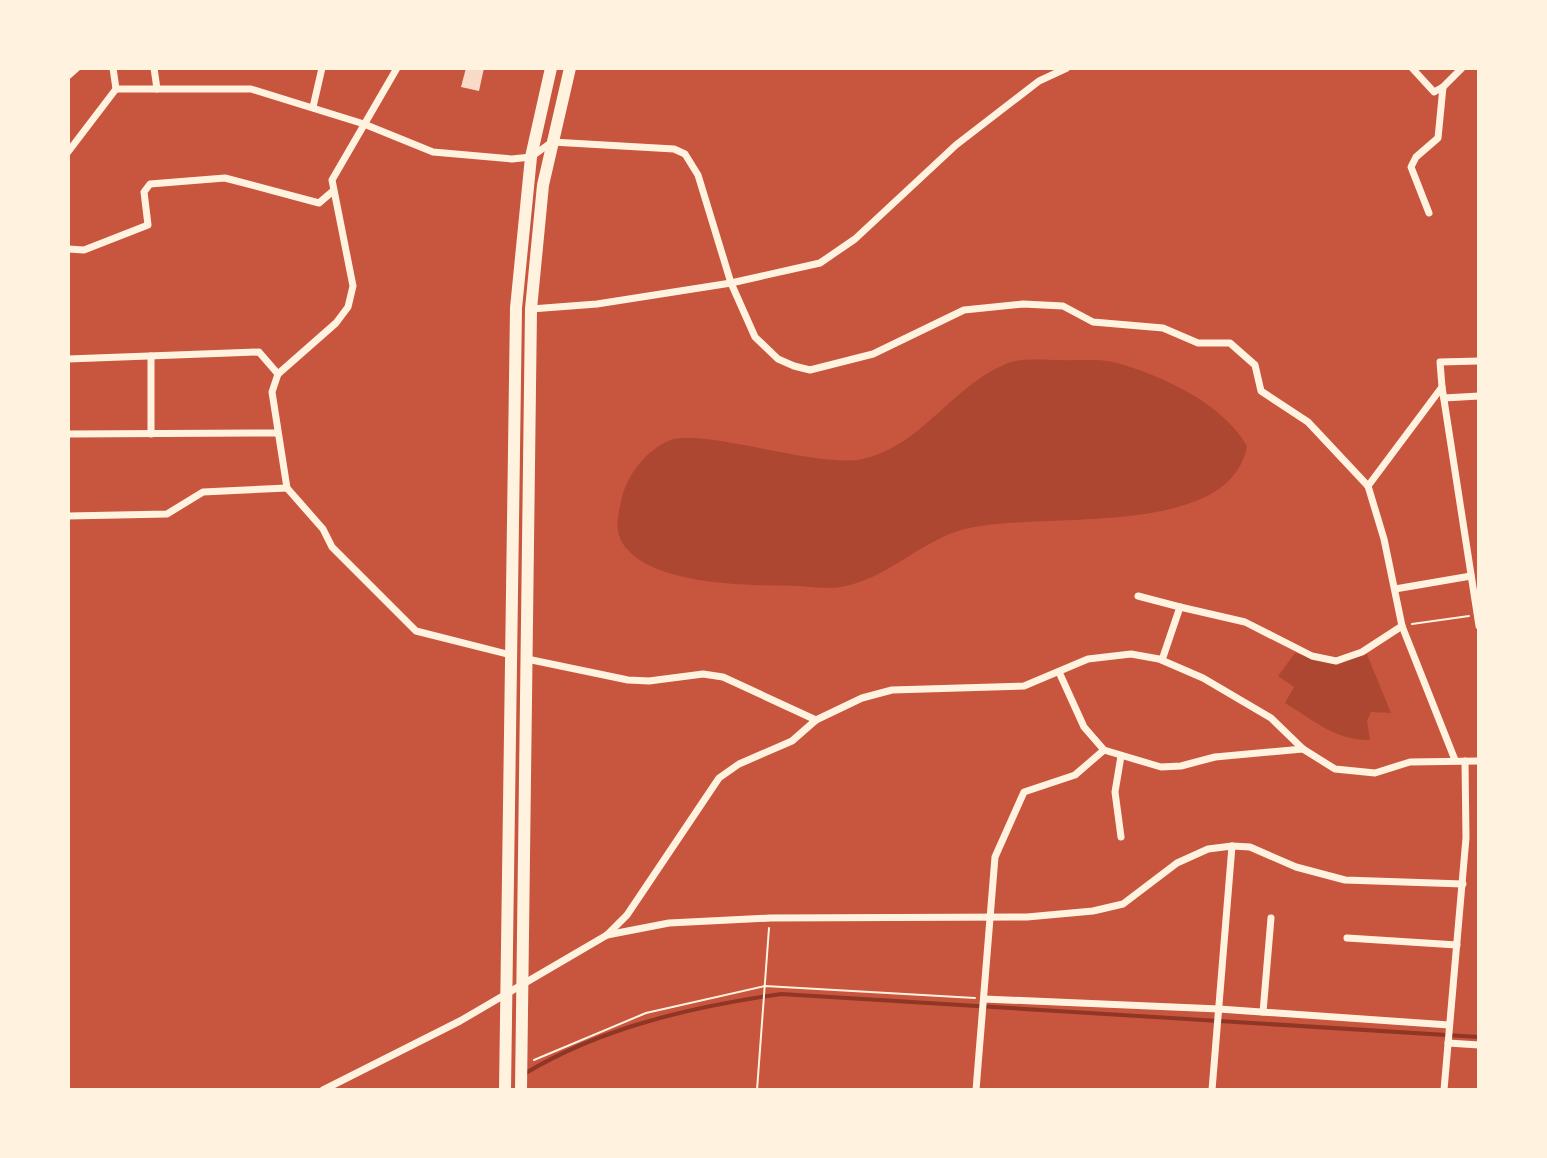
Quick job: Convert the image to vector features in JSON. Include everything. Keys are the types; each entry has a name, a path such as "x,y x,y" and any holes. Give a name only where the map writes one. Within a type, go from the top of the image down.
{"highway":[{"path":"505,1090 516,308 531,157 551,68"},
{"path":"521,1090 531,309 543,185 570,68"}],"street":[{"path":"68,76 77,68"},
{"path":"68,152 116,89 113,68"},
{"path":"154,68 157,89"},
{"path":"313,107 322,68"},
{"path":"397,68 336,169 333,191 353,286 348,307 336,323 278,374 272,392 287,488 323,529 332,547 416,631 546,665 638,680 703,674 723,677 816,720"},
{"path":"531,309 597,304 731,283 807,267 834,257 956,145 1039,81 1067,68"},
{"path":"1412,68 1434,92 1462,68"},
{"path":"1429,213 1411,167 1416,157 1438,138 1443,87"},
{"path":"116,89 251,89 364,124 433,152 497,159 531,157 552,142 674,149 685,154 698,175 731,283 755,337 778,359 810,370 873,354 964,310 1023,304 1063,306 1093,322 1163,328 1190,341 1230,343 1255,365 1261,391 1308,422 1368,486 1402,626 1455,760"},
{"path":"68,249 84,250 148,225 144,192 150,184 225,178 319,203 333,191"},
{"path":"68,359 259,352 278,374"},
{"path":"151,356 151,434"},
{"path":"1479,361 1440,362 1479,626"},
{"path":"1368,486 1442,387"},
{"path":"1444,398 1479,396"},
{"path":"68,434 277,433"},
{"path":"68,516 167,514 203,492 287,488"},
{"path":"1395,589 1471,576"},
{"path":"1138,596 1245,622 1312,656 1336,661 1362,652 1402,626"},
{"path":"1162,660 1180,607"},
{"path":"323,1090 460,1021 607,935 627,915 719,778 739,764 792,741 816,720 862,698 892,690 1024,686 1088,659 1131,654 1162,660 1271,718 1303,749 1335,769 1353,774 1375,773 1410,762 1479,761"},
{"path":"1059,672 1084,727 1104,750 1121,756 1161,767 1181,766 1215,757 1303,749"},
{"path":"976,1090 995,857 1024,792 1075,775 1104,750"},
{"path":"1121,756 1115,792 1121,837"},
{"path":"1444,1090 1463,884 1465,761"},
{"path":"607,935 669,923 770,918 1027,917 1093,911 1123,904 1177,863 1208,849 1232,846 1250,847 1296,867 1345,880 1463,884"},
{"path":"1212,1090 1232,846"},
{"path":"1263,1012 1271,918"},
{"path":"1347,938 1457,945"},
{"path":"984,999 1219,1009 1449,1025"},
{"path":"1448,1043 1479,1045"}],"path":[{"path":"1402,626 1477,615"},
{"path":"757,1090 770,918"},
{"path":"533,1061 646,1013 765,986 984,999"}],"shaded area":[{"path":"1110,361 1153,375 1190,393 1223,417 1247,446 1232,477 1204,497 1167,510 1123,517 990,525 958,531 872,577 836,588 730,584 679,576 656,569 637,558 620,538 618,515 629,480 645,457 668,441 705,439 817,458 863,459 904,441 972,384 1011,362"},
{"path":"1366,652 1391,713 1371,712 1367,721 1370,740 1335,733 1285,703 1294,687 1278,676 1295,653 1338,665"}],"building":[{"path":"466,68 484,68 479,91 461,87"}],"waterway":[{"path":"524,1074 585,1044 648,1021 714,1005 781,994 1479,1037"}]}
